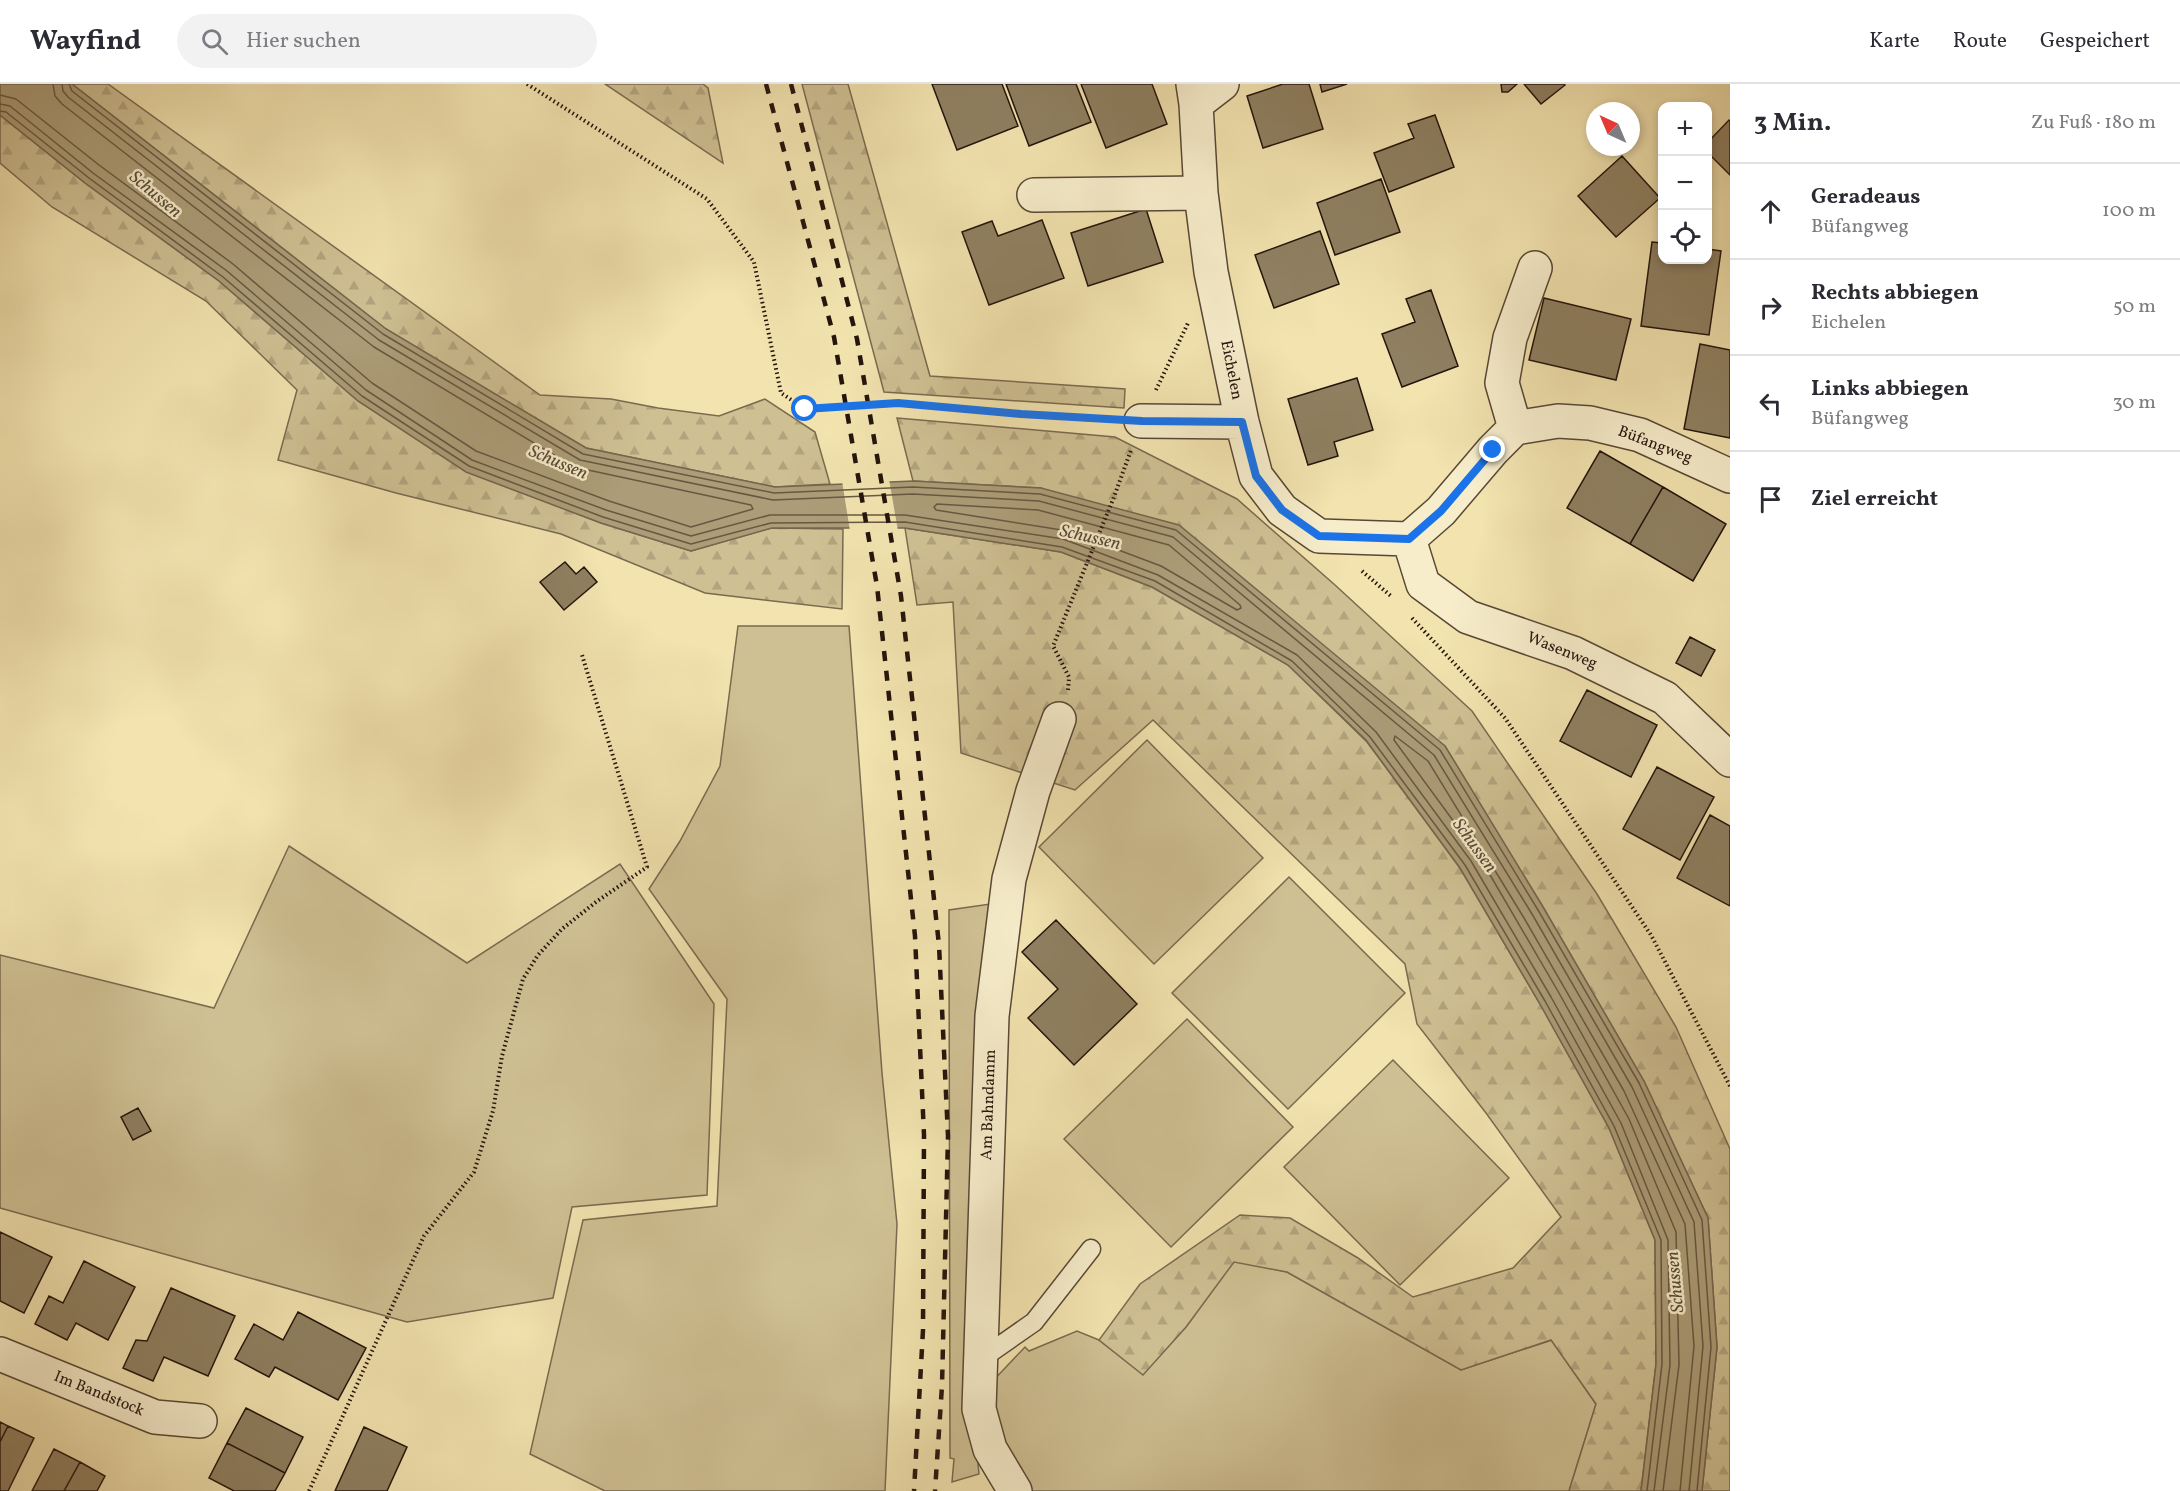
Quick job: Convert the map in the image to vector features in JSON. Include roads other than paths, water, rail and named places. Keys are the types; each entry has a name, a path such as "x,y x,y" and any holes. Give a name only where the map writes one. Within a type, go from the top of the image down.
{"street":[{"name":"Eichelen","path":"1222,84 1194,94 1201,193 1212,272 1242,422 1256,476 1282,510 1319,536 1409,539"},
{"path":"1034,195 1201,193"},
{"path":"1409,539 1441,511 1515,428 1502,383 1510,338 1535,268"},
{"path":"1142,421 1242,422"},
{"name":"Büfangweg","path":"1515,428 1558,421 1590,423 1640,435 1730,476"},
{"name":"Wasenweg","path":"1409,539 1423,584 1468,617 1573,653 1665,698 1730,760"},
{"name":"Am Bahndamm","path":"1015,1491 990,1449 979,1409 992,1016 1009,879 1033,791 1059,720"},
{"name":"Im Bandstock","path":"0,1354 155,1417 201,1421"}],"lane":[{"path":"981,1359 1034,1322 1091,1249"}],"water":[{"name":"Schussen","path":"0,84 72,84 386,329 586,448 775,487 913,481 1041,488 1179,525 1445,746 1543,907 1644,1081 1708,1218 1717,1347 1702,1491 1641,1491 1656,1364 1655,1240 1609,1128 1460,868 1366,740 1288,665 1152,587 1061,552 905,528 772,528 691,551 601,523 466,472 358,401 219,281 85,183 0,115"}],"railway":[{"path":"766,84 834,337 877,586 915,936 924,1135 923,1330 914,1491"},
{"path":"791,84 857,339 901,596 939,945 948,1136 942,1386 935,1491"}]}
